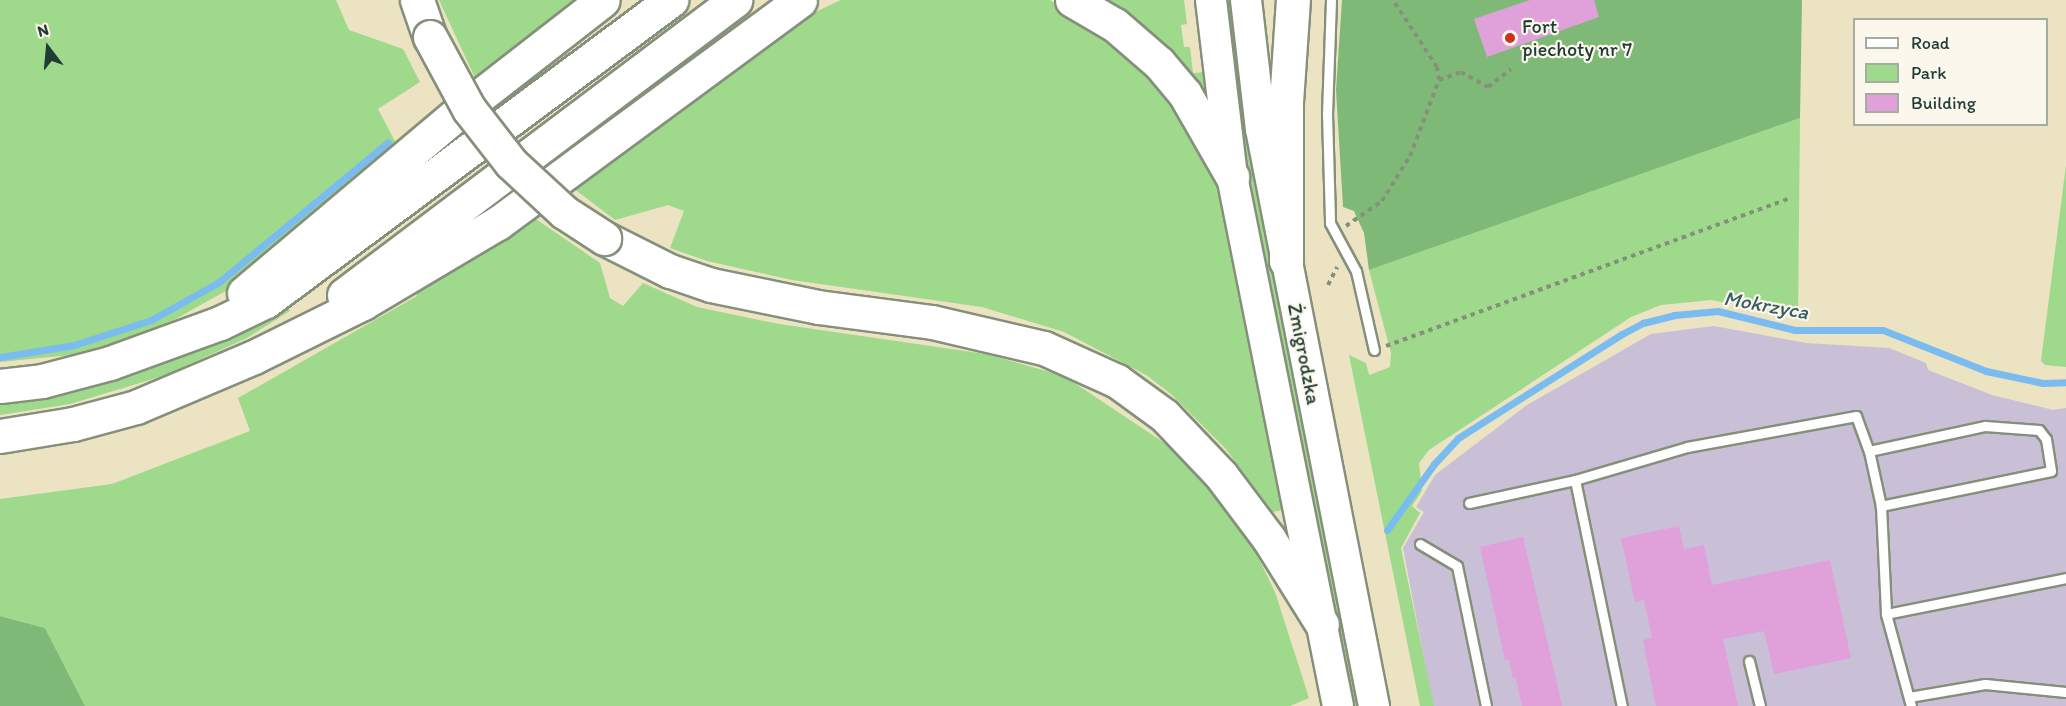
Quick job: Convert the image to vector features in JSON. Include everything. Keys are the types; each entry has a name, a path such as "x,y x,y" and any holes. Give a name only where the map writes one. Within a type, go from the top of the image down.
{"highway":[{"path":"417,0 430,37 469,109 511,163 564,212 604,238 670,271 711,285 818,307 932,322 1033,346 1117,381 1164,415 1221,475 1269,539 1322,624"},
{"path":"176,340 239,297 459,112 603,0"},
{"path":"0,386 69,375 176,340 266,301 308,273 671,0"},
{"path":"283,342 735,0"},
{"path":"0,436 73,424 136,407 197,383 411,277 498,223 790,8 813,0"},
{"path":"1072,0 1115,25 1159,63 1185,94 1232,176"},
{"path":"1286,261 1286,102 1293,0"}],"main road":[{"name":"Żmigrodzka","path":"1211,0 1232,176 1338,706"},
{"name":"Żmigrodzka","path":"1246,0 1261,129 1374,706"}],"lane":[{"path":"1331,0 1327,113 1329,207 1334,233 1356,271 1374,350"},
{"path":"1469,503 1575,480 1687,447 1856,416 1869,451 1881,506 1886,614 1910,702 1985,684 2066,692"},
{"path":"1869,451 1985,426 2038,430 2048,448 2051,471 1881,506"},
{"path":"1575,480 1622,706"},
{"path":"1420,544 1457,566 1486,706"},
{"path":"1886,614 2066,578"},
{"path":"1749,661 1760,706"}],"path":[{"path":"1334,233 1383,201 1410,156 1439,80 1437,67 1393,0"},
{"path":"1439,80 1461,72 1488,87 1511,69"},
{"path":"1388,345 1791,198"}],"shaded area":[{"path":"1714,326 1806,343 1889,348 1926,363 1928,370 1992,395 2053,410 2066,408 2066,706 1433,706 1403,548 1424,512 1416,507 1435,475 1527,405 1651,334"}],"green space":[{"path":"0,0 336,0 349,30 403,49 420,82 378,109 398,147 231,288 172,321 122,341 81,354 0,362"},
{"path":"439,0 583,0 476,80"},
{"path":"841,0 1049,0 1080,14 1169,89 1219,179 1287,509 1273,512 1225,448 1171,394 1146,375 1064,332 982,307 792,280 707,261 670,248 684,211 668,205 615,220 573,188 794,22"},
{"path":"1099,0 1184,0 1187,24 1181,25 1184,47 1190,47 1193,73 1207,72 1219,124"},
{"path":"1223,0 1230,0 1244,110 1362,706 1352,706 1245,167"},
{"path":"1342,0 1802,0 1800,118 1369,270 1364,233 1354,211 1343,207 1336,90"},
{"path":"1800,118 1798,316 1711,300 1661,305 1631,317 1429,450 1419,463 1422,491 1412,506 1420,513 1401,548 1434,706 1420,706 1349,355 1366,363 1369,375 1390,367 1391,353 1369,270"},
{"path":"2066,165 2066,367 2045,365 2041,361"},
{"path":"533,217 600,263 610,298 623,306 643,283 697,307 779,324 986,354 1064,376 1166,444 1194,469 1252,545 1275,592 1309,698 1290,706 85,706 45,628 0,616 0,499 112,484 250,431 238,398 417,296 414,289"},
{"path":"287,304 290,311 247,338 163,376 70,404 0,415 0,403 50,397 159,366"},
{"path":"0,616 45,628 85,706 0,706"}],"building":[{"name":"Fort piechoty nr 7","path":"1530,0 1594,0 1599,17 1487,57 1474,19"},
{"path":"1679,526 1684,549 1704,545 1712,585 1830,560 1851,658 1774,674 1764,631 1723,639 1738,706 1656,706 1643,640 1652,638 1644,600 1635,602 1621,538"},
{"path":"1523,537 1562,706 1522,706 1516,678 1513,679 1509,660 1505,660 1480,547"}],"waterway":[{"path":"0,357 74,345 151,320 219,282 388,142"},
{"name":"Mokrzyca","path":"1387,530 1434,464 1458,438 1622,334 1643,323 1674,315 1718,311 1795,330 1883,330 1986,371 2043,383 2066,382"}],"place":[{"name":"Fort piechoty nr 7","path":"1510,38"}]}
